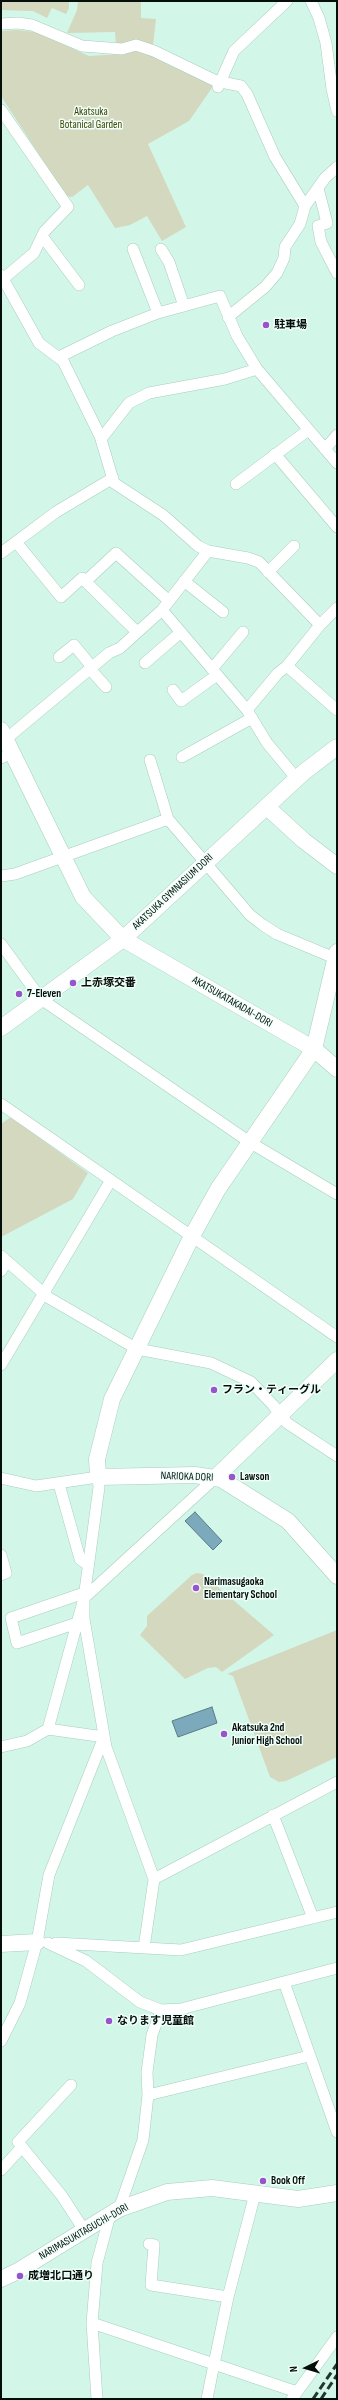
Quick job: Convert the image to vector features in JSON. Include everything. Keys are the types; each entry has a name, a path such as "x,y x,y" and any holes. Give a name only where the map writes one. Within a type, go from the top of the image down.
{"street":[{"path":"219,85 234,51 287,1"},
{"path":"311,1 319,18 326,43 332,89 337,110"},
{"path":"1,24 18,23 32,25 82,46 122,50 136,45 154,51 216,82 219,85 241,86 247,94 275,157 305,206"},
{"path":"1,110 68,207 42,236 34,253 2,276 39,343 48,351 60,357 86,404 101,439 114,483 163,515 198,546 208,552 248,558 259,562 320,625"},
{"path":"228,317 265,287 277,273 284,258 285,247 300,224 305,206 318,188 337,167"},
{"path":"318,188 327,223 318,226 321,242 337,273"},
{"path":"42,236 79,285"},
{"path":"134,249 158,313"},
{"path":"161,249 169,262 184,306"},
{"path":"60,357 112,331 158,313 220,296 228,317 257,369 307,431 337,463"},
{"path":"101,439 129,403 149,393 225,379 257,369"},
{"path":"236,484 307,431"},
{"path":"325,449 337,435"},
{"path":"275,454 337,527"},
{"path":"1,553 56,512 113,478"},
{"path":"16,542 61,597 82,578 137,632"},
{"path":"268,572 294,546"},
{"path":"4,734 109,653 120,648 165,605 208,552"},
{"path":"86,581 116,553 165,605 181,632 249,714 267,743 297,778"},
{"path":"184,581 223,612"},
{"path":"182,757 249,714 278,673 287,666 320,625 337,608"},
{"path":"145,663 181,632"},
{"path":"173,690 181,701 215,672 243,632"},
{"path":"59,657 74,645 106,687"},
{"path":"287,666 337,710"},
{"name":"AKATSUKATAKADAI-DORI","path":"4,734 7,756 63,855 85,899 123,939 314,1049 337,1069"},
{"name":"AKATSUKA GYMNASIUM DORI","path":"1,1028 123,939 268,807 297,778 337,747"},
{"path":"48,1729 84,1596 99,1486 97,1459 108,1411 192,1236 218,1189 251,1143 314,1049 336,956 277,934 262,925 250,914 168,819 150,760"},
{"path":"268,807 303,840 336,861"},
{"path":"1,876 15,874 63,855 168,819"},
{"path":"1,944 41,999 251,1143 337,1194"},
{"path":"1,1104 337,1337"},
{"path":"1,1365 111,1180"},
{"path":"1,1271 4,1258 44,1294 137,1349 211,1363 251,1382 287,1422 337,1456"},
{"path":"77,1623 17,1643 11,1618 84,1596 215,1478 280,1413 337,1360"},
{"name":"NARIOKA DORI","path":"1,1478 36,1486 59,1484 98,1477 195,1475 222,1479 288,1520 337,1576"},
{"path":"59,1484 80,1559 88,1565"},
{"path":"1,1555 6,1573 1,1575"},
{"path":"84,1596 84,1618 104,1737 118,1784 154,1879 144,1948"},
{"path":"1,1747 33,1738 48,1729 104,1737"},
{"path":"1,2041 20,2003 43,1943 49,1876 104,1737"},
{"path":"154,1879 272,1815 337,1782"},
{"path":"272,1815 313,1918"},
{"path":"1,1944 43,1943 181,1950 337,1912"},
{"path":"43,1943 86,1961 140,2002 161,2010 181,2009 337,1968"},
{"path":"284,1982 308,2056 337,2132"},
{"path":"97,2399 92,2323 97,2263 143,2140 148,2095 147,2072 152,2035 161,2010"},
{"path":"148,2095 308,2056"},
{"path":"71,2085 18,2142 62,2196 84,2230"},
{"path":"1,2170 22,2147"},
{"name":"NARIMASUKITAGUCHI-DORI","path":"1,2279 18,2271 115,2212 152,2196 188,2189 212,2188 298,2199 337,2193"},
{"path":"207,2399 228,2297 255,2194"},
{"path":"149,2244 154,2244 151,2285 228,2297"},
{"path":"92,2323 214,2364 295,2396 337,2337"}],"green space":[{"path":"1,1 69,1 69,8 66,14 52,8 47,18 33,11 1,10"},
{"path":"78,1 141,1 141,18 156,19 153,45 116,45 115,32 67,33 77,10"},
{"name":"Akatsuka Botanical Garden","path":"17,30 35,32 89,56 122,54 141,49 214,85 189,121 148,144 186,227 162,241 147,216 130,225 115,228 88,185 72,197 66,196 1,96 1,31"},
{"path":"11,1117 88,1173 73,1199 1,1237 1,1124"},
{"path":"197,1573 203,1574 274,1635 222,1672 216,1667 208,1668 185,1679 140,1635 147,1626 147,1616 192,1575"},
{"path":"337,1630 337,1757 286,1781 279,1782 270,1777 233,1676 227,1674"}],"water":[{"path":"195,1512 222,1541 213,1550 185,1521"},
{"path":"212,1707 217,1723 178,1737 172,1721"}],"railway":[{"path":"313,2399 337,2364"},
{"path":"321,2399 337,2375"}],"place":[{"name":"駐車場","path":"266,325"},
{"name":"上赤塚交番","path":"73,983"},
{"name":"7-Eleven","path":"19,994"},
{"name":"フラン・ティーグル","path":"214,1390"},
{"name":"Lawson","path":"232,1477"},
{"name":"Narimasugaoka Elementary School","path":"196,1588"},
{"name":"Akatsuka 2nd Junior High School","path":"224,1734"},
{"name":"なります児童館","path":"109,2021"},
{"name":"Book Off","path":"263,2181"},
{"name":"成増北口通り","path":"20,2276"}]}
